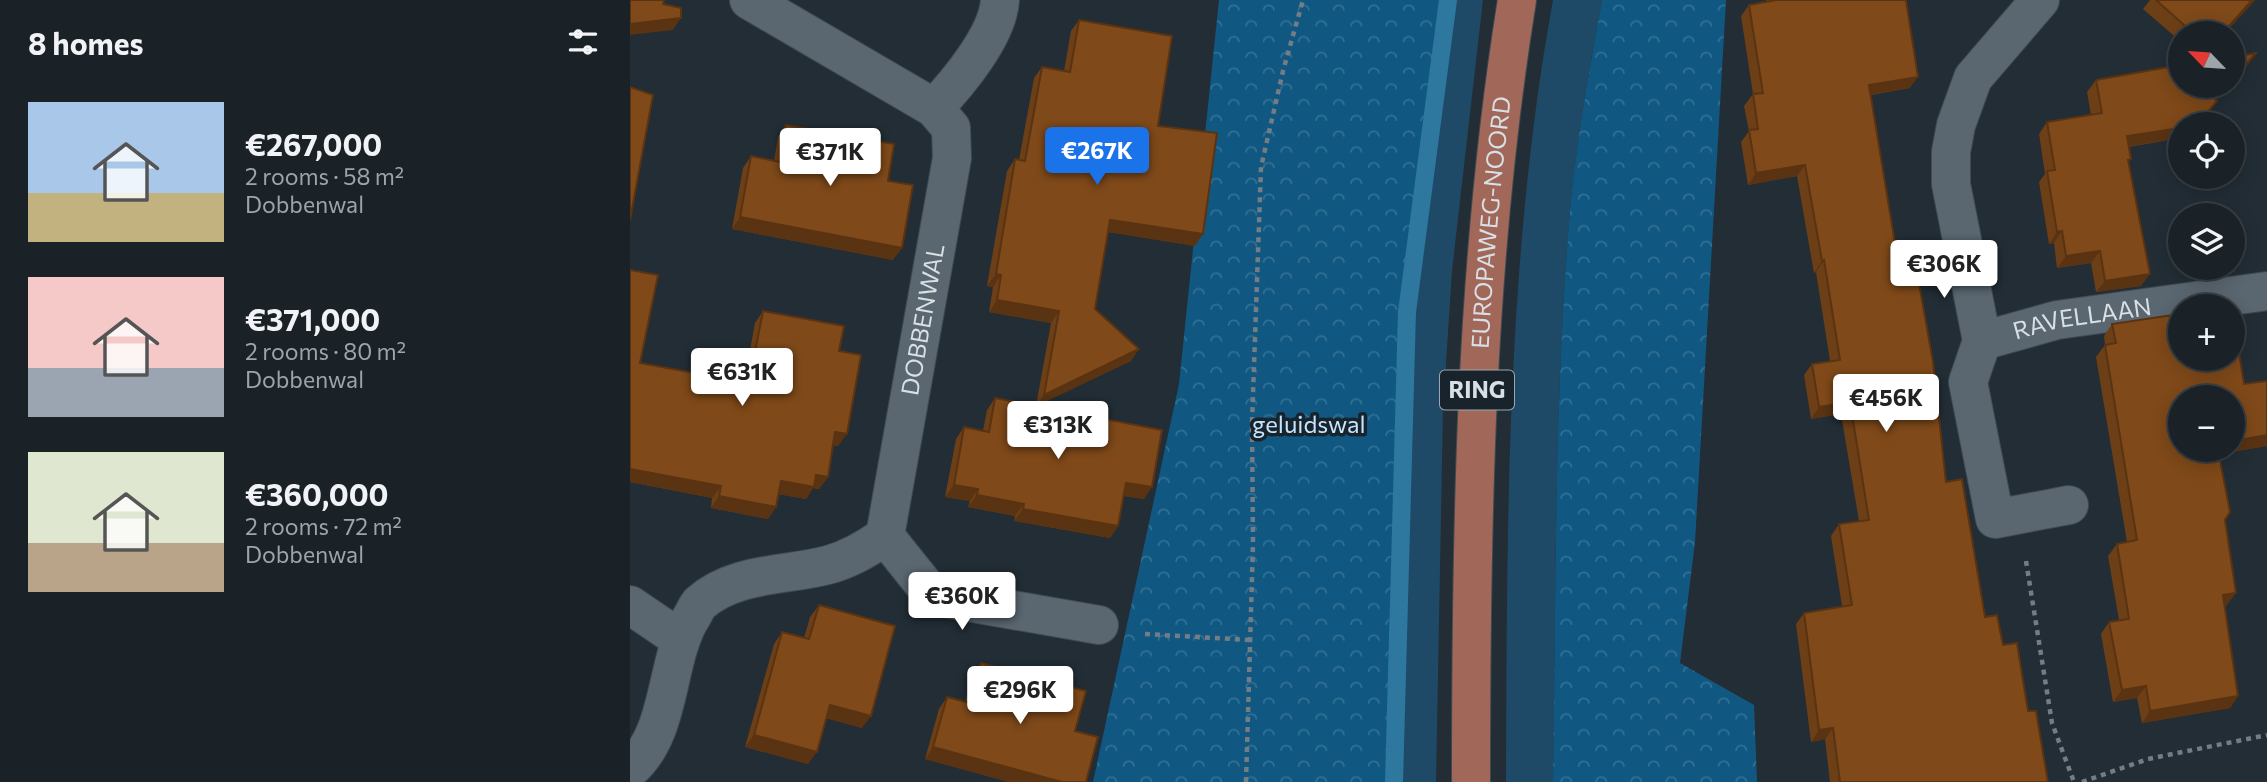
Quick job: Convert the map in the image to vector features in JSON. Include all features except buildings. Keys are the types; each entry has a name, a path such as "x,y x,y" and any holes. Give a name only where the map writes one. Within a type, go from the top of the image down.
{"main road":[{"name":"EUROPAWEG-NOORD","path":"1471,782 1475,434 1483,293 1501,115 1517,0"}],"street":[{"name":"DOBBENWAL","path":"749,0 934,108 951,128 952,158 885,536"},
{"path":"934,108 965,72 999,15 1000,0"},
{"name":"RAVELLAAN","path":"1995,519 1968,382 1982,341 1951,184 1956,125 1973,78 2040,0"},
{"name":"RAVELLAAN","path":"1982,341 2057,320 2267,291"},
{"path":"1995,519 2069,505"},
{"path":"630,769 641,760 659,722 680,639 699,603 743,580 827,565 860,554 885,536 933,596 1099,625"},
{"path":"630,605 680,639"}],"path":[{"path":"1246,782 1253,544 1252,423 1262,167 1283,71 1303,0"},
{"path":"1995,519 2025,554 2052,723 2074,782"},
{"path":"1099,625 1157,636 1250,640"},
{"path":"2082,782 2161,756 2267,735"}],"shaded area":[{"path":"1448,0 1483,0 1452,271 1443,409 1436,782 1394,782 1407,312"},
{"path":"1553,0 1602,0 1573,177 1563,304 1556,509 1553,782 1506,782 1512,390 1526,194"}],"green space":[{"name":"geluidswal","path":"1219,0 1448,0 1407,312 1394,782 1093,782 1179,384"},
{"path":"1602,0 1726,0 1695,542 1680,663 1754,705 1757,782 1553,782 1556,509 1563,304 1573,177"}],"waterway":[{"path":"1394,782 1407,312 1448,0"}]}
